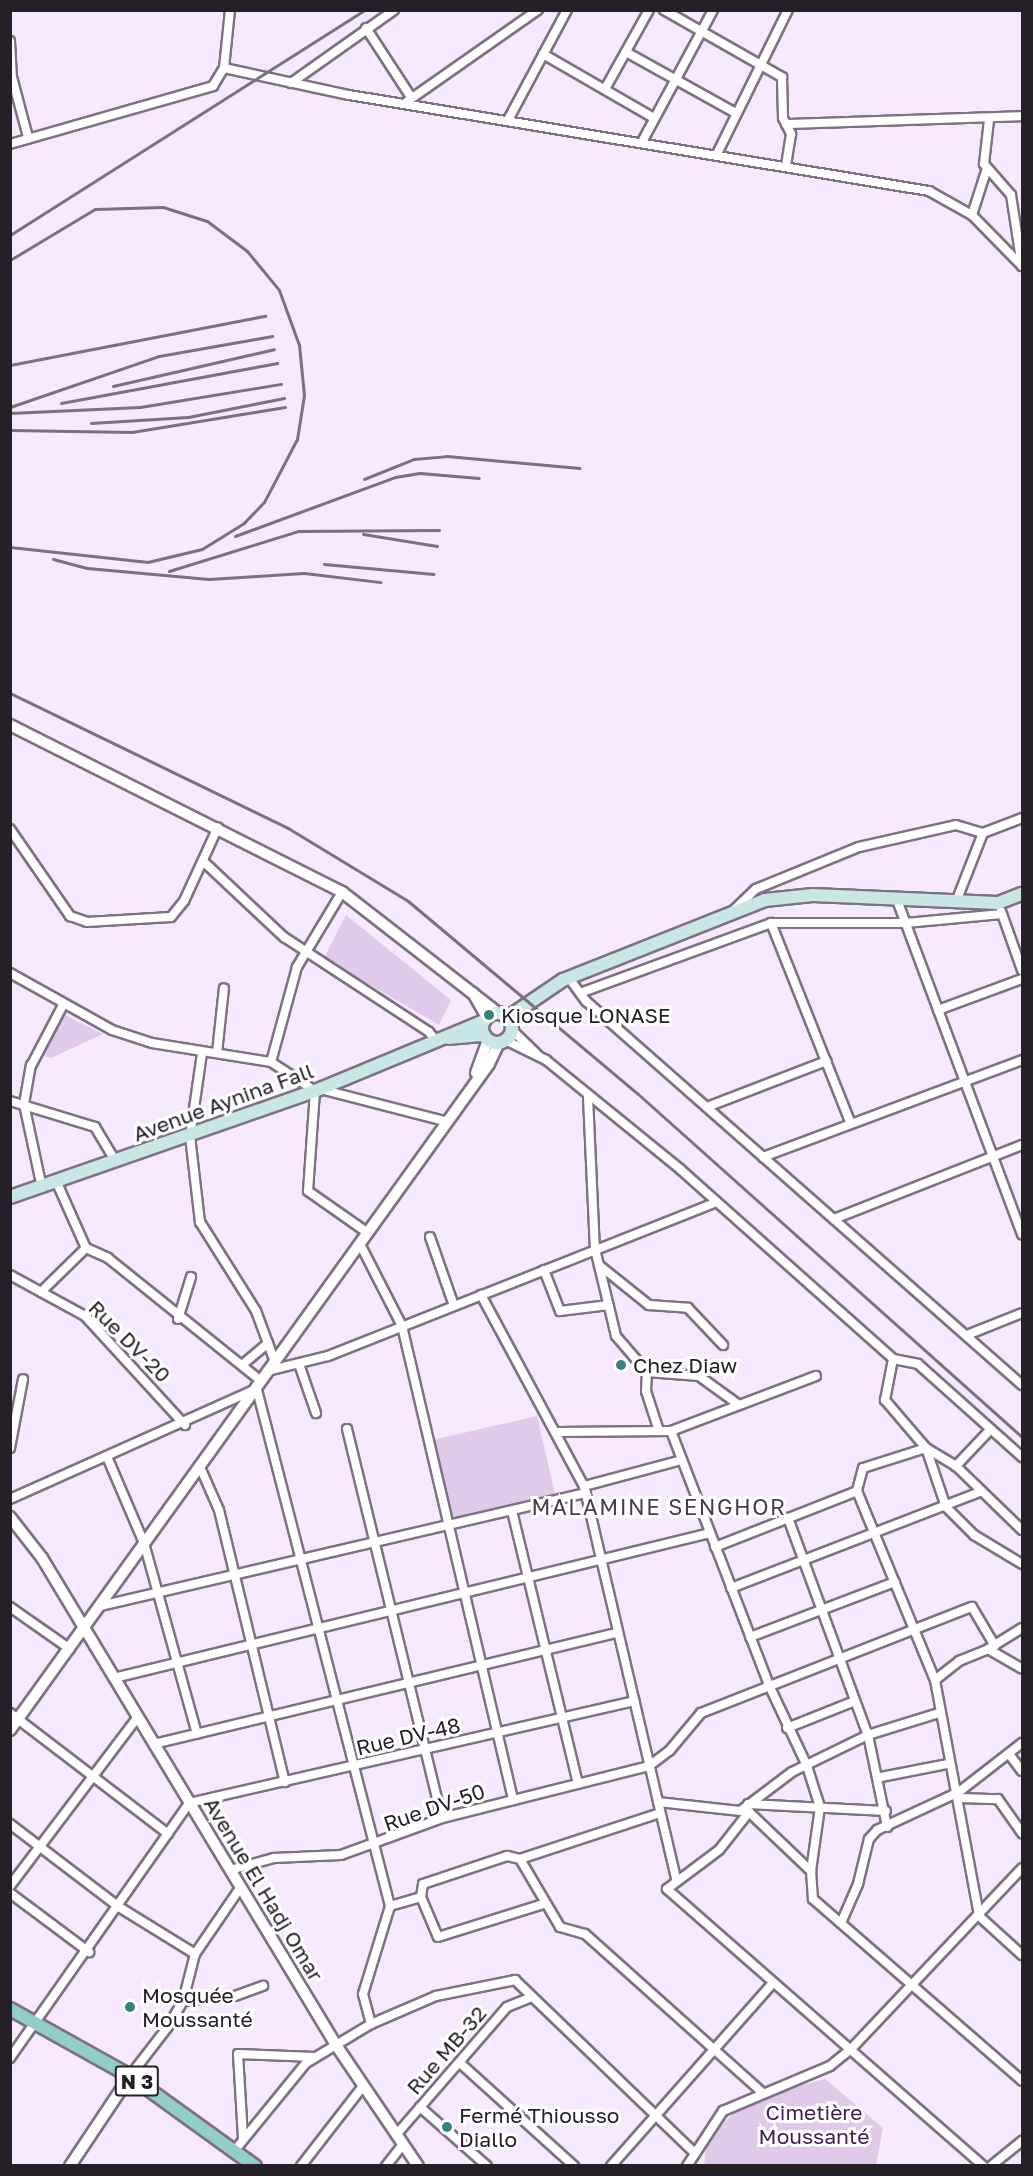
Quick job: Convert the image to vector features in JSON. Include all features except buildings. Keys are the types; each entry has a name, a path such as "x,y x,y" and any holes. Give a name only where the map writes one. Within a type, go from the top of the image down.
{"main road":[{"path":"442,1040 494,1017 569,978 734,910 787,896 956,902 1000,909 1023,894"},
{"path":"494,1017 498,1038"},
{"path":"494,1017 498,1038"},
{"path":"442,1040 498,1038"},
{"name":"Avenue Aynina Fall","path":"10,1197 57,1183 317,1090 442,1040"},
{"name":"N 3","path":"10,2009 34,2026 130,2076 255,2166"}],"street":[{"path":"10,144 213,86 224,68 230,10"},
{"path":"291,83 394,10"},
{"path":"408,100 538,10"},
{"path":"508,120 567,10"},
{"path":"605,89 649,10"},
{"path":"664,10 782,77 786,124 790,134 786,165"},
{"path":"642,142 713,10"},
{"path":"717,154 734,112 763,66 788,10"},
{"path":"366,28 408,100"},
{"path":"10,41 12,77 28,137"},
{"path":"626,52 734,112"},
{"path":"543,54 654,118"},
{"path":"224,68 291,83 408,100 508,120 929,190 972,215 1022,266"},
{"path":"786,124 988,120 1023,116"},
{"path":"972,215 986,171 983,153 988,120"},
{"path":"986,171 1011,195 1022,266"},
{"path":"10,725 218,827 342,892 473,993 494,1017"},
{"path":"734,910 756,889 859,848 945,825 983,833 1023,818"},
{"path":"10,829 70,916 87,922 171,917 204,862 218,827"},
{"path":"956,902 983,833"},
{"path":"204,862 284,937 442,1040"},
{"path":"271,1062 306,951 342,892"},
{"path":"897,900 1021,1228"},
{"path":"580,993 771,923 906,923 1000,909 1023,970"},
{"path":"771,923 851,1124"},
{"path":"10,973 63,1005 112,1030 202,1053 217,1053 271,1062 317,1090 445,1121"},
{"path":"569,978 580,993 1022,1385"},
{"path":"938,1010 1023,979"},
{"path":"217,1053 224,988"},
{"path":"42,1188 24,1104 31,1066 63,1005"},
{"path":"10,1730 15,1716 70,1649 258,1382 368,1233 474,1079 498,1038 538,1055 717,1202 893,1359 918,1364 1023,1457"},
{"path":"202,1053 190,1136 200,1222 256,1311 275,1362"},
{"path":"764,1157 1023,1060"},
{"path":"707,1107 826,1061"},
{"path":"317,1090 308,1191 368,1233"},
{"path":"588,1097 595,1249 609,1305 625,1352 647,1372 699,1376 739,1405"},
{"path":"10,1101 95,1127 116,1161"},
{"path":"834,1219 1023,1145"},
{"path":"57,1183 86,1248 133,1277 178,1319 242,1365 258,1382 301,1562 390,1906 363,1994 372,2024"},
{"path":"10,1499 185,1425 258,1382 299,1364 454,1306 717,1202"},
{"path":"430,1237 454,1306"},
{"path":"360,1244 402,1326 446,1527 513,1800"},
{"path":"41,1292 86,1248"},
{"path":"598,1264 649,1305 688,1308 723,1345"},
{"path":"544,1270 560,1311 609,1305"},
{"name":"Rue DV-20","path":"10,1275 85,1316 185,1425"},
{"path":"178,1319 191,1277"},
{"path":"481,1295 558,1432 585,1490 676,1879"},
{"path":"967,1335 1023,1313"},
{"path":"242,1365 268,1343"},
{"path":"893,1359 885,1401 926,1448 956,1466 980,1492 1023,1530"},
{"path":"299,1364 316,1413"},
{"path":"647,1372 646,1391 659,1431"},
{"path":"558,1432 671,1431 816,1376"},
{"path":"10,1448 23,1379"},
{"path":"347,1429 395,1610 442,1818"},
{"path":"956,1466 990,1430"},
{"path":"671,1431 768,1683 787,1728 807,1766 820,1807 811,1871 813,1899 1023,2081"},
{"path":"926,1448 863,1468 857,1491 935,1680 947,1764 960,1795 979,1916 1023,1955"},
{"path":"926,1448 946,1507 964,1527 1023,1564"},
{"path":"108,1459 144,1543 197,1734"},
{"path":"100,1606 236,1577 512,1511 682,1460"},
{"path":"200,1467 219,1510 285,1782"},
{"path":"715,1546 857,1491"},
{"path":"731,1588 876,1536 980,1492"},
{"path":"512,1511 578,1783"},
{"name":"Avenue El Hadj Omar","path":"10,1517 85,1628 336,2045 418,2166"},
{"path":"788,1518 868,1735 881,1777 887,1827"},
{"path":"114,1677 710,1533"},
{"path":"750,1637 895,1582"},
{"path":"10,1607 70,1649"},
{"path":"649,1766 670,1750 701,1713 768,1683 972,1607 992,1647 1023,1669"},
{"path":"935,1680 1023,1628"},
{"path":"154,1744 618,1633"},
{"name":"Rue DV-48","path":"189,1803 634,1701"},
{"path":"787,1728 855,1701"},
{"path":"939,1713 868,1735 807,1766 746,1809 719,1850 667,1884 670,1893 983,2166"},
{"path":"15,1716 168,1834"},
{"path":"10,1886 42,1847 138,1717"},
{"path":"841,1923 858,1884 868,1839 887,1827 960,1795 1023,1743"},
{"path":"1009,1754 1023,1771"},
{"path":"881,1777 947,1764"},
{"name":"Rue DV-50","path":"230,1870 274,1858 328,1858 375,1846 442,1818 649,1766"},
{"path":"960,1795 998,1799 1023,1833"},
{"path":"658,1802 746,1809 820,1807 886,1811"},
{"path":"10,2058 89,1952 189,1803"},
{"path":"746,1809 811,1871"},
{"path":"543,1904 438,1937 421,1898 423,1884 507,1856 520,1859 660,1813"},
{"path":"10,1824 119,1907 195,1954"},
{"path":"520,1859 543,1904 566,1932 585,1934 762,2092"},
{"path":"687,2166 693,2151 723,2111 762,2092 822,2070 850,2050 908,1982 979,1916 1023,1868"},
{"path":"70,2166 183,2001 195,1954 240,1888"},
{"path":"10,1893 89,1952"},
{"path":"390,1906 421,1898"},
{"path":"235,2150 243,2138 316,2057 372,2024 435,1996 508,1981 518,1983 529,1998 693,2151"},
{"path":"611,2166 773,1983"},
{"path":"183,2001 235,1996 263,1986"},
{"name":"Rue MB-32","path":"396,2135 507,2007 529,1998"},
{"path":"243,2138 238,2054 316,2057"},
{"path":"460,2063 574,2166"},
{"path":"301,2166 363,2086"},
{"path":"420,2107 487,2166"},
{"path":"991,2166 1023,2141"},
{"path":"386,2166 404,2144"}],"green space":[{"path":"346,915 451,1000 439,1025 324,958"},
{"path":"65,1015 103,1034 51,1058 40,1055"},
{"path":"537,1416 555,1496 452,1520 434,1440"},
{"name":"Cimetière Moussanté","path":"825,2079 883,2128 876,2165 704,2166 707,2142 732,2114 784,2090"}],"railway":[{"path":"10,235 364,10"},
{"path":"10,260 95,209 163,207 207,221 247,251 279,290 299,345 304,395 297,439 264,502 244,523 202,549 148,562 10,547"},
{"path":"10,365 265,316"},
{"path":"10,407 159,356 272,336"},
{"path":"113,386 274,349"},
{"path":"61,403 277,363"},
{"path":"10,413 140,407 281,384"},
{"path":"91,423 188,417 284,398"},
{"path":"10,430 132,432 285,407"},
{"path":"364,479 414,459 447,456 579,468"},
{"path":"235,536 395,477 420,473 479,478"},
{"path":"169,571 298,531 439,530"},
{"path":"363,534 437,546"},
{"path":"53,559 87,568 209,579 304,573 380,582"},
{"path":"324,564 434,574"},
{"path":"10,693 288,828 408,901 638,1094 1022,1437"}],"place":[{"name":"Kiosque LONASE","path":"489,1015"},
{"name":"Chez Diaw","path":"621,1365"},
{"name":"Mosquée Moussanté","path":"130,2007"},
{"name":"Fermé Thiousso Diallo","path":"447,2127"}],"district":[{"name":"MALAMINE SENGHOR","path":"659,1507"}]}
